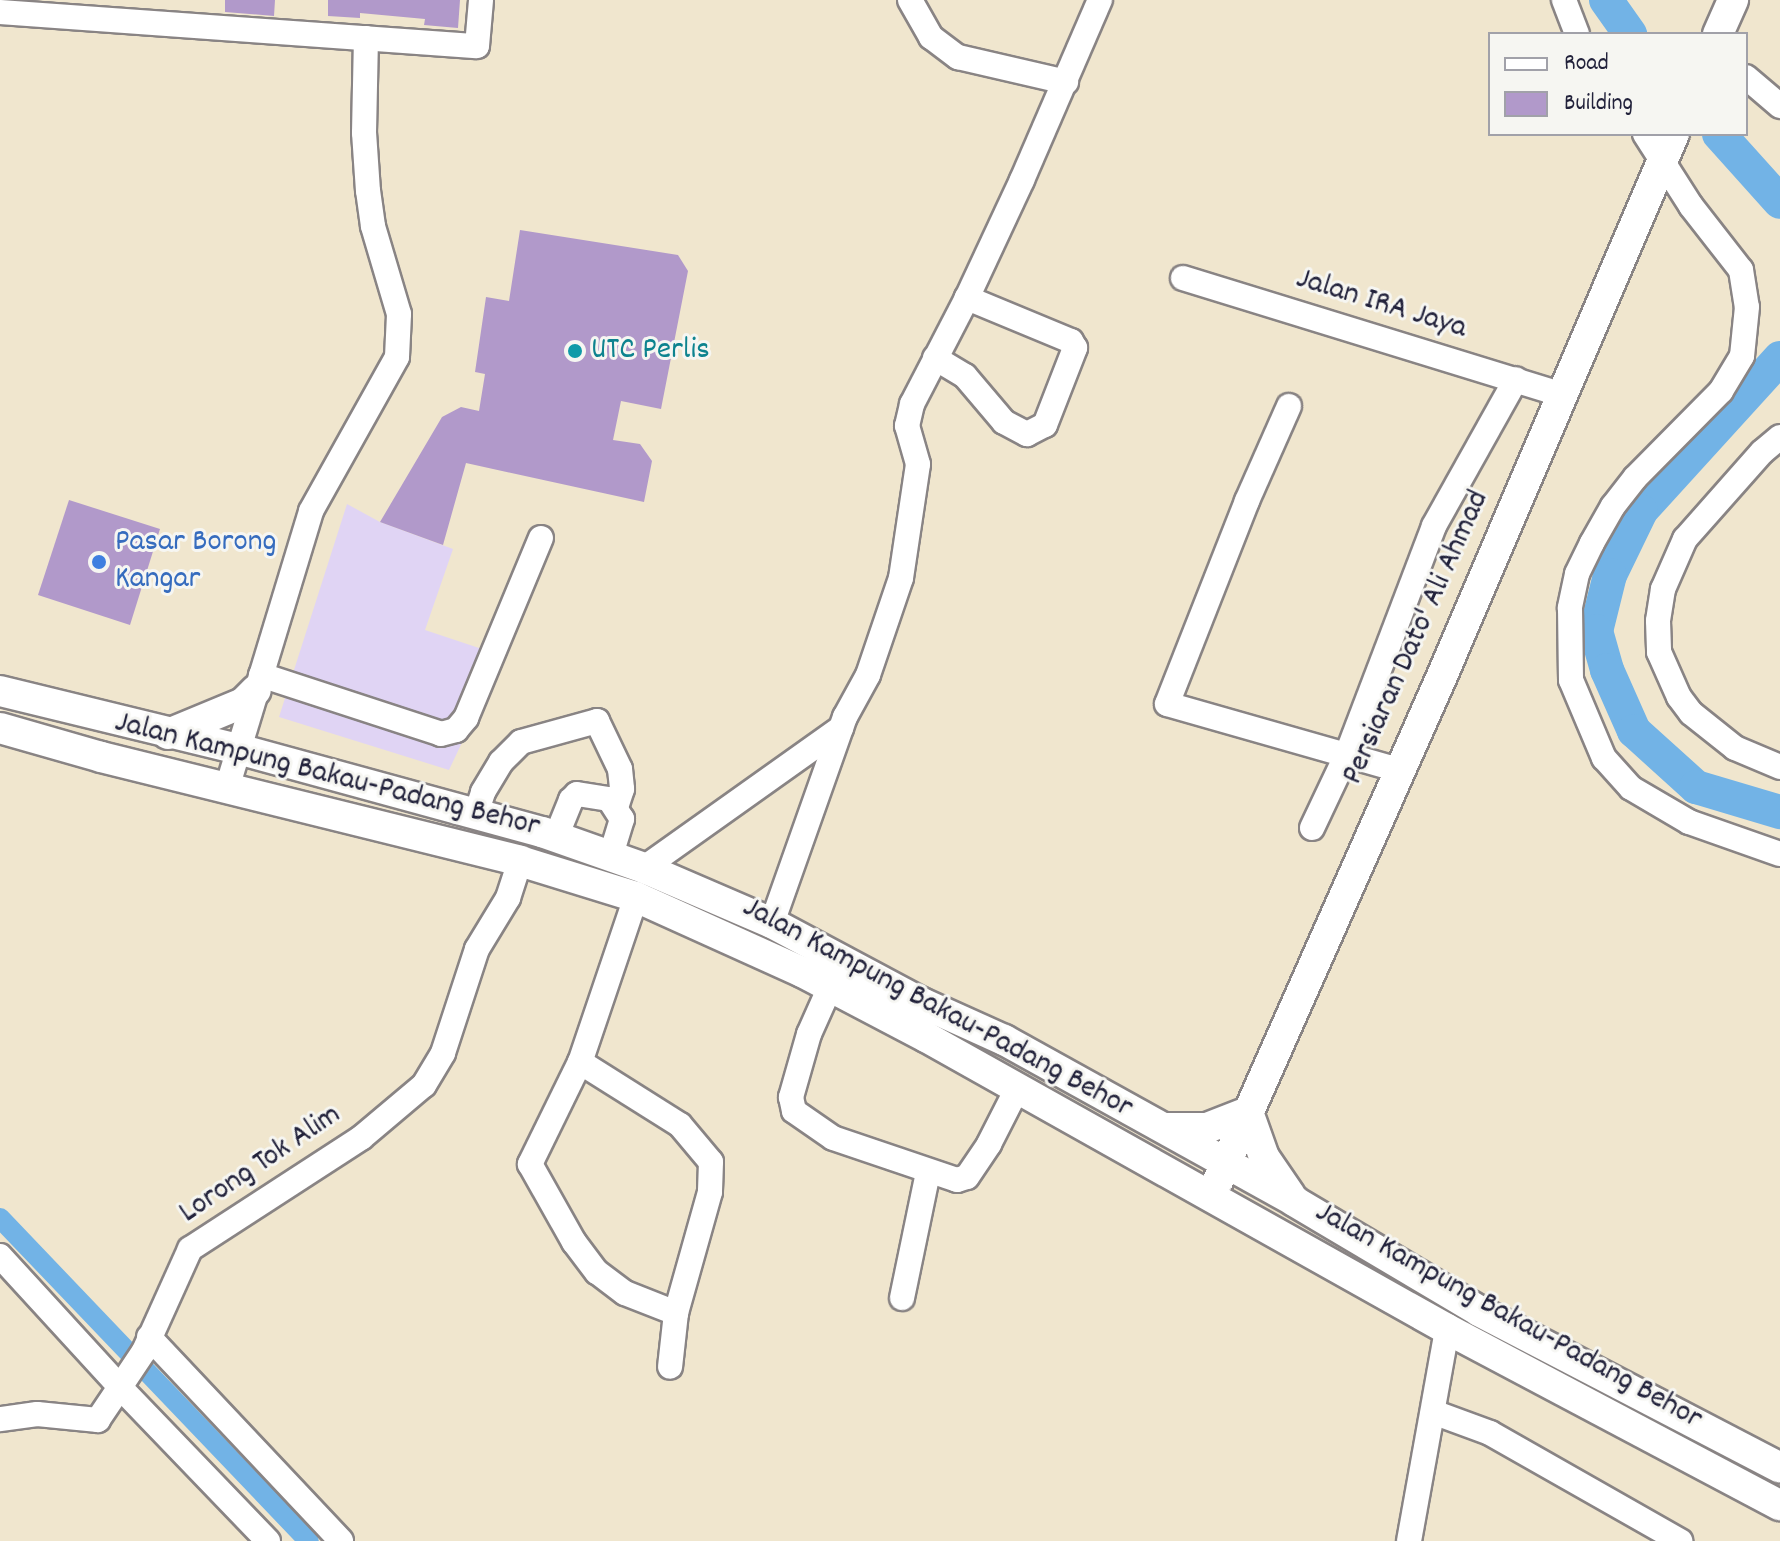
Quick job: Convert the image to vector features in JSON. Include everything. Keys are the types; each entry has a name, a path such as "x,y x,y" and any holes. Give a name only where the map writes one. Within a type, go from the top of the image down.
{"street":[{"path":"0,12 477,46 481,0"},
{"path":"910,0 931,37 958,57 1066,82"},
{"path":"772,923 841,728 868,675 901,578 918,464 907,426 912,404 967,298 1100,0"},
{"path":"1564,0 1576,32"},
{"path":"1719,32 1733,0"},
{"path":"227,788 311,511 397,357 399,314 373,226 368,191 364,133 366,38"},
{"path":"1748,79 1780,106"},
{"path":"1664,142 1691,206 1741,270 1747,307 1742,356 1721,391 1635,478 1613,506 1592,543 1577,574 1570,608 1571,680 1604,758 1631,788 1689,822 1780,854"},
{"name":"Persiaran Dato' Ali Ahmad","path":"1212,1196 1561,394 1664,142"},
{"name":"Jalan IRA Jaya","path":"1183,278 1561,394"},
{"path":"935,358 965,376 1004,422 1027,434 1045,425 1075,348 1071,341 967,298"},
{"path":"1312,828 1347,754 1434,526 1516,379"},
{"path":"1289,406 1247,501 1167,704 1399,770"},
{"path":"1780,437 1762,452 1685,539 1663,589 1658,621 1659,652 1679,697 1691,713 1735,748 1780,767"},
{"path":"258,682 441,734 456,730 466,718 541,538"},
{"path":"168,734 243,703 258,682"},
{"name":"Jalan Kampung Bakau-Padang Behor","path":"0,691 238,749 556,837 644,868 772,923 922,1003 1004,1040 1294,1201 1479,1311 1780,1468"},
{"path":"476,814 483,792 501,762 521,742 597,721 620,769 622,789 616,807"},
{"name":"Jalan Kampung Bakau-Padang Behor","path":"0,728 520,861 636,897 830,987 1447,1329 1780,1505"},
{"path":"644,868 841,728"},
{"path":"556,837 571,800 577,794 609,799 622,819 611,856"},
{"name":"Lorong Tok Alim","path":"0,1419 37,1414 98,1420 147,1344 190,1249 361,1138 424,1085 443,1053 477,949 508,898 520,861"},
{"path":"636,897 580,1062 530,1164 574,1242 597,1272 625,1293 676,1313"},
{"path":"830,987 809,1034 791,1097 794,1111 833,1138 928,1173 957,1180 967,1177 989,1144 1017,1089"},
{"path":"580,1062 680,1125 711,1162 710,1192 676,1313 670,1367"},
{"path":"1157,1127 1207,1128 1248,1112 1264,1157 1294,1201"},
{"path":"902,1298 928,1173"},
{"path":"0,1256 124,1380 268,1541"},
{"path":"1409,1541 1447,1329"},
{"path":"147,1344 341,1541"},
{"path":"1433,1412 1490,1433 1521,1449 1680,1541"}],"shaded area":[{"path":"347,504 380,522 453,549 425,630 503,656 449,770 279,717"}],"building":[{"path":"225,0 275,0 274,16 225,12"},
{"path":"328,0 460,0 458,28 424,25 425,19 360,13 360,18 328,16"},
{"name":"UTC Perlis","path":"520,230 678,255 688,271 661,409 621,401 613,440 640,444 652,461 644,502 466,463 443,545 380,522 442,417 461,407 479,411 485,374 475,372 486,297 509,301"},
{"name":"Pasar Borong Kangar","path":"69,500 160,529 130,625 38,595"}],"waterway":[{"path":"1606,0 1629,32"},
{"path":"1721,136 1780,202"},
{"path":"1780,358 1641,511 1610,575 1596,631 1607,670 1634,731 1696,787 1780,812"},
{"path":"0,1218 309,1541"}],"place":[{"name":"UTC Perlis","path":"575,351"},
{"name":"Pasar Borong Kangar","path":"99,562"}]}
